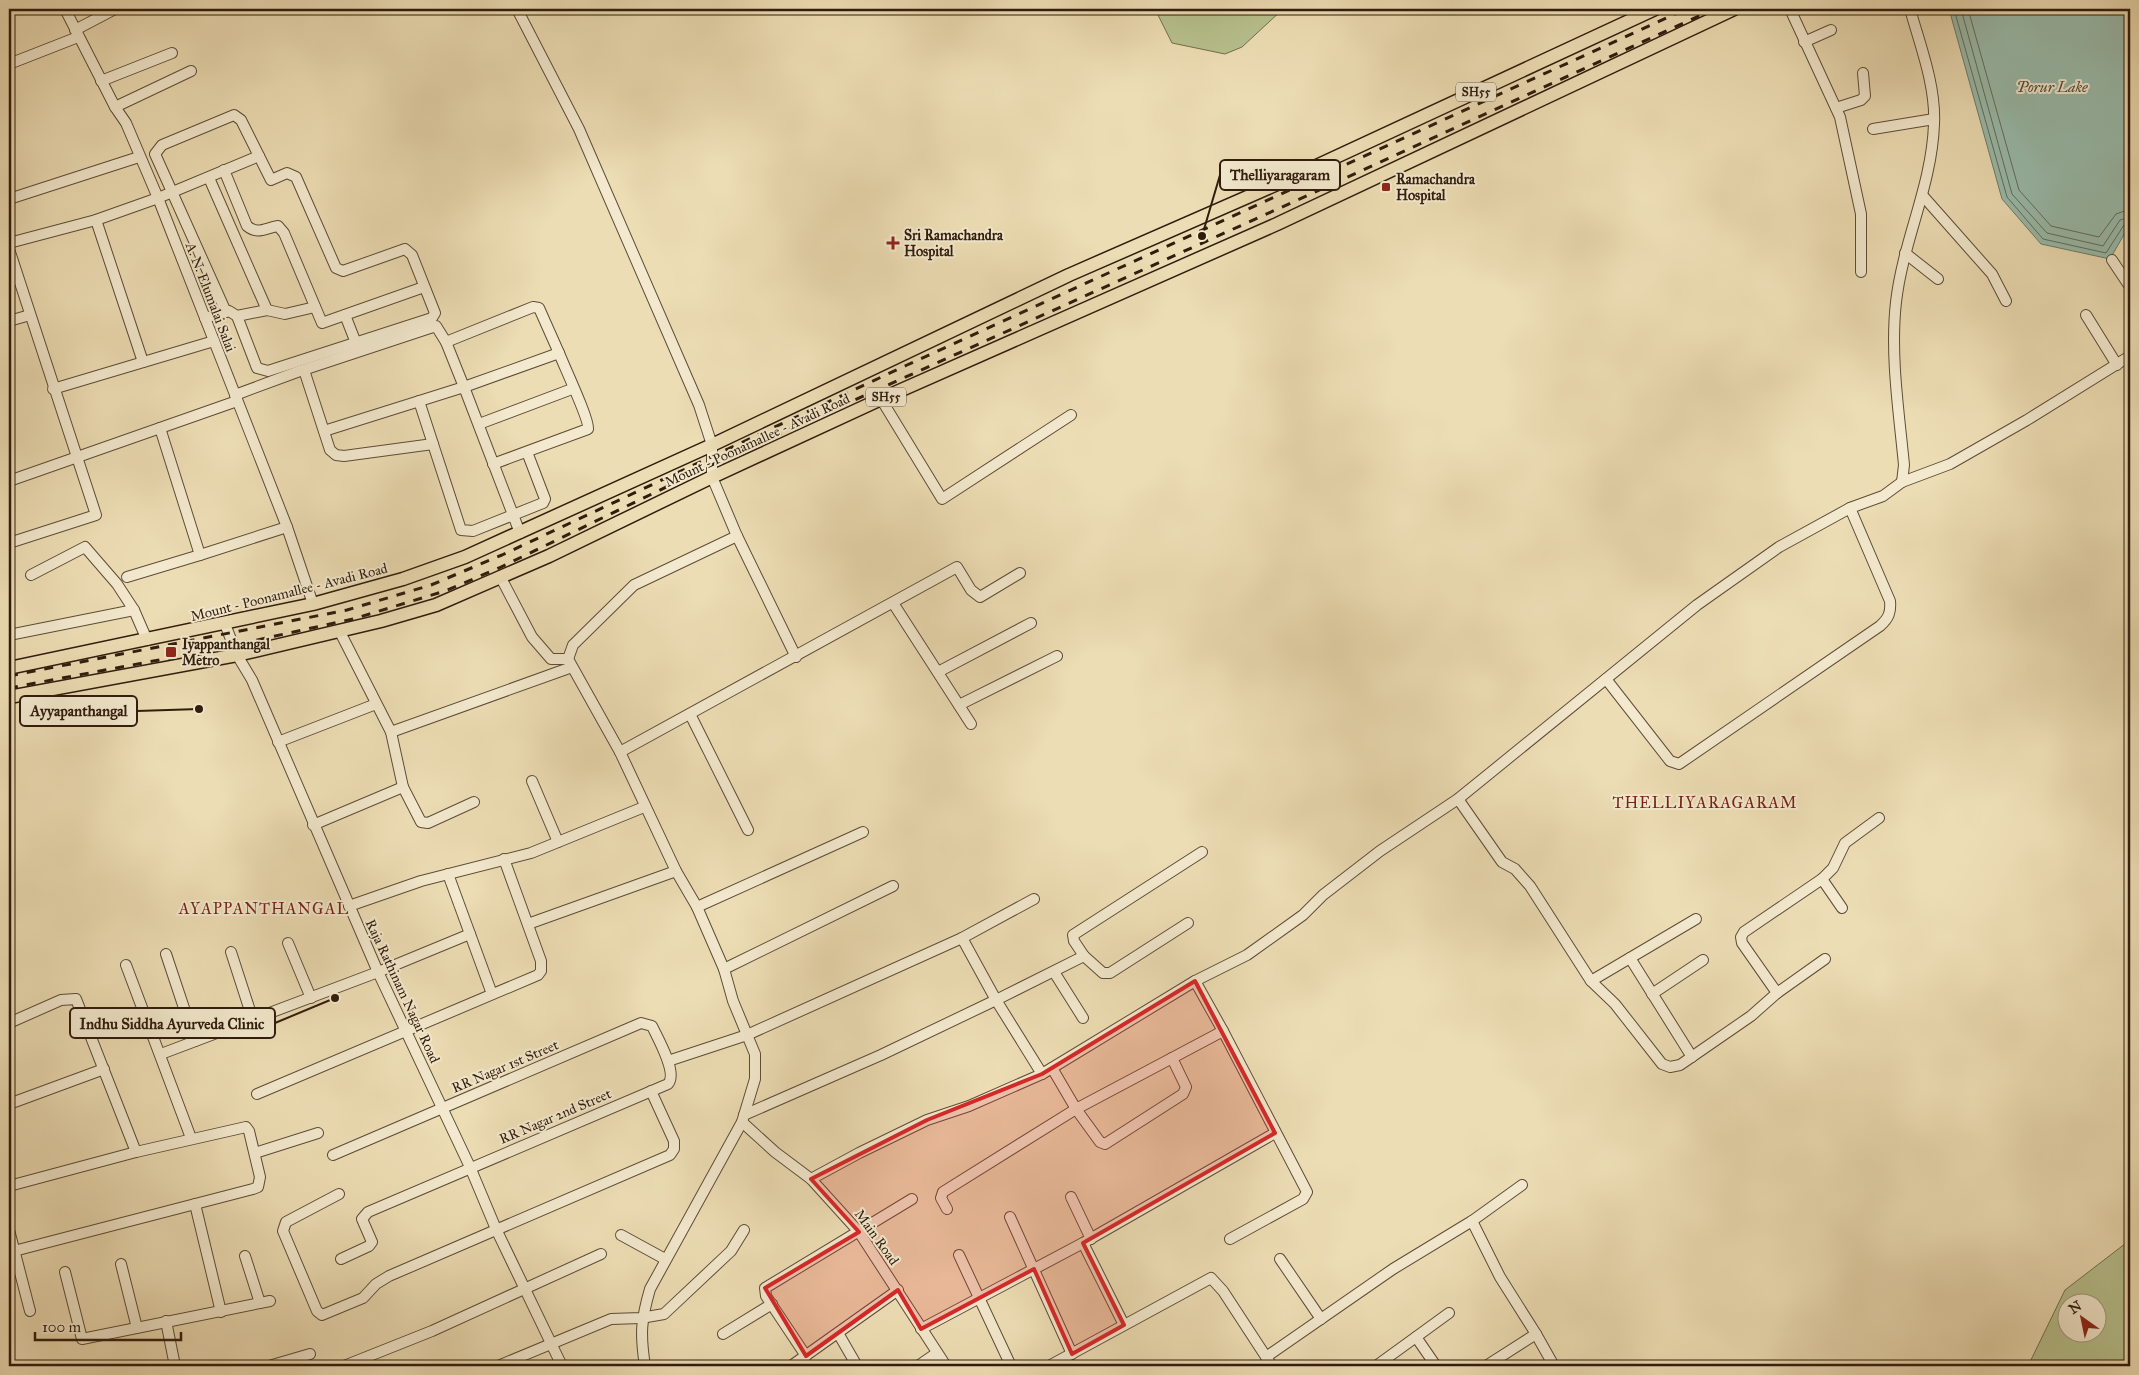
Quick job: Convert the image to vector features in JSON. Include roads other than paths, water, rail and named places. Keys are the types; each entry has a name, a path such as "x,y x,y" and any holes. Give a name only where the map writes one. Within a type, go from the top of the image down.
{"main road":[{"name":"Mount - Poonamallee - Avadi Road","path":"9,668 313,604 404,579 520,533 712,445 1060,280 1284,180 1655,9"},
{"name":"Mount - Poonamallee - Avadi Road","path":"9,697 237,655 340,632 436,605 501,578 881,399 1277,224 1734,9"}],"street":[{"name":"A. N. Elumalai Salai","path":"65,9 101,81 126,123 158,198 287,527 313,604"},
{"path":"10,61 77,33 115,9"},
{"path":"517,9 579,130 699,405 712,445 712,477 737,536 796,657"},
{"path":"1790,9 1836,108 1861,214 1861,272"},
{"path":"1902,482 1904,465 1894,342 1896,302 1905,253 1923,196 1930,160 1934,120 1933,99 1910,9"},
{"path":"1804,42 1832,30"},
{"path":"101,81 172,53"},
{"path":"115,107 190,71"},
{"path":"1836,108 1861,100 1865,96 1863,73"},
{"path":"226,312 173,192 156,161 155,154 158,149 230,116 238,116 271,180 287,173 296,177 336,268 343,271 405,249 412,255 435,316 265,371 257,368 237,316"},
{"path":"1873,129 1934,120"},
{"path":"9,243 96,220 209,178 259,156"},
{"path":"9,199 139,157"},
{"path":"224,170 247,226 255,231 278,226 281,229 322,323 424,287"},
{"path":"209,178 268,310"},
{"path":"1923,196 1992,274 2006,301"},
{"path":"96,220 143,362"},
{"path":"9,249 53,389 96,515 9,543"},
{"path":"1905,253 1938,279"},
{"path":"2112,260 2130,287"},
{"path":"205,318 226,312 237,316 268,310 285,314 315,307"},
{"path":"446,342 533,307 539,308 559,353 572,389 588,421 588,430 493,464"},
{"path":"9,321 30,315"},
{"path":"346,315 356,343"},
{"path":"2086,315 2117,365"},
{"path":"10,478 160,428 304,370 436,326 446,342 520,533"},
{"path":"53,389 214,341"},
{"path":"324,431 464,387 559,353"},
{"path":"811,1179 859,1152 926,1120 1007,1090 1042,1074 1195,981 1266,943 1380,850 1458,799 1697,605 1778,547 1850,508 1884,496 1902,482 1950,464 2027,420 2130,356"},
{"path":"304,370 330,450 336,455 344,456 433,444"},
{"path":"479,424 572,389"},
{"path":"881,399 942,498 1071,415"},
{"path":"420,401 461,530 473,531 543,503 545,499 526,452"},
{"path":"160,428 200,555"},
{"path":"1606,679 1670,761 1679,764 1872,632 1887,620 1891,611 1890,601 1850,508"},
{"path":"127,577 287,527"},
{"path":"645,1366 641,1337 641,1318 650,1289 743,1118 754,1079 755,1054 724,969 697,907 676,871 644,807 620,752 570,663 573,645 634,585 737,536"},
{"path":"31,575 85,547 117,584 134,610 147,640"},
{"path":"620,752 957,567 971,590 980,597 1020,573"},
{"path":"501,578 532,637 550,659 570,663"},
{"path":"894,603 971,724"},
{"path":"9,635 134,610"},
{"path":"938,672 1031,623"},
{"name":"Raja Rathinam Nagar Road","path":"225,624 237,655 252,680 378,972 470,1167 496,1229 562,1366"},
{"path":"340,632 390,732 403,787 420,820 424,824 474,802"},
{"path":"959,706 1057,656"},
{"path":"390,732 570,663"},
{"path":"278,742 376,704"},
{"path":"690,714 748,830"},
{"path":"532,781 558,842"},
{"path":"313,825 403,787"},
{"path":"1458,799 1498,857 1515,869 1530,886 1591,981 1614,1004 1662,1064 1675,1067 1692,1057 1751,1016 1777,993 1825,959"},
{"path":"349,906 421,881 531,853 644,807"},
{"path":"1777,993 1744,946 1741,937 1754,924 1822,879 1833,868 1845,843 1880,818"},
{"path":"697,907 863,832"},
{"path":"1188,923 1110,973 1103,973 1084,956 1074,941 1073,935 1202,852"},
{"path":"257,1094 538,975 541,971 541,961 504,859"},
{"path":"528,924 676,871"},
{"path":"448,874 492,994"},
{"path":"1822,879 1842,908"},
{"path":"724,969 893,886"},
{"path":"668,1061 747,1035 962,938 1034,899"},
{"path":"1591,981 1696,919"},
{"path":"161,1054 378,972 470,934"},
{"path":"962,938 996,1000 1042,1074"},
{"path":"288,942 311,998"},
{"path":"231,952 254,1020"},
{"path":"166,954 195,1041"},
{"path":"743,1118 865,1063 1084,956"},
{"path":"1630,958 1692,1057"},
{"path":"1652,994 1703,960"},
{"path":"126,965 191,1138"},
{"path":"1054,972 1083,1018"},
{"path":"1195,981 1305,1188 1306,1196 1230,1239"},
{"path":"9,1023 61,1000 73,998 78,1000 136,1152"},
{"name":"RR Nagar 1st Street","path":"333,1155 641,1023 652,1026 668,1061"},
{"path":"948,1209 941,1198 943,1192 1076,1109 1223,1031"},
{"path":"1052,1068 1076,1109 1100,1142 1109,1142 1186,1091 1185,1083 1172,1058"},
{"name":"RR Nagar 2nd Street","path":"341,1259 371,1244 372,1239 362,1219 368,1212 671,1081 668,1061"},
{"path":"9,1104 104,1069"},
{"path":"339,1194 286,1222 282,1231 317,1311 322,1315 363,1298 376,1284 389,1276 670,1155 674,1149 674,1141 651,1091"},
{"name":"Main Road","path":"743,1118 775,1152 811,1179 860,1232 946,1366"},
{"path":"9,1186 191,1138 246,1126 255,1153 260,1177 258,1186 14,1251"},
{"path":"255,1153 318,1133"},
{"path":"921,1329 1087,1241 1276,1134"},
{"path":"1049,1366 1211,1278 1223,1291 1269,1362 1321,1319 1430,1245 1472,1221 1522,1185"},
{"path":"1071,1197 1087,1241 1124,1325"},
{"path":"806,1356 765,1292 767,1286 860,1232 912,1199"},
{"path":"195,1204 221,1312"},
{"path":"1010,1217 1072,1354"},
{"path":"1472,1221 1500,1277 1554,1366"},
{"path":"9,1230 30,1311"},
{"path":"498,1366 611,1319 641,1318 664,1314 731,1251 744,1230"},
{"path":"621,1235 665,1259"},
{"path":"344,1366 416,1338 601,1254"},
{"path":"959,1255 1011,1366"},
{"path":"65,1272 82,1339 265,1302 245,1256"},
{"path":"1280,1259 1321,1319"},
{"path":"121,1264 136,1328"},
{"path":"791,1366 898,1290"},
{"path":"723,1334 772,1304"},
{"path":"1376,1366 1449,1313"},
{"path":"166,1321 175,1366"},
{"path":"838,1333 858,1366"},
{"path":"1486,1366 1536,1334"},
{"path":"1416,1337 1436,1366"},
{"path":"918,1366 937,1353"},
{"path":"269,1366 310,1354"}],"water":[{"name":"Porur Lake","path":"1949,9 2130,9 2130,224 2110,259 2041,244 2002,199"}],"railway":[{"path":"9,676 347,610 431,585 502,555 907,365 1686,9"},
{"path":"9,688 202,652 353,619 445,591 499,568 722,460 1313,193 1714,9"}],"place":[{"name":"Ramachandra Hospital","path":"1386,187"},
{"name":"Thelliyaragaram","path":"1202,236"},
{"name":"Sri Ramachandra Hospital","path":"893,243"},
{"name":"Iyappanthangal Metro","path":"171,652"},
{"name":"Ayyapanthangal","path":"199,709"},
{"name":"Indhu Siddha Ayurveda Clinic","path":"335,998"}],"district":[{"name":"THELLIYARAGARAM","path":"1705,802"},
{"name":"AYAPPANTHANGAL","path":"264,908"}]}
